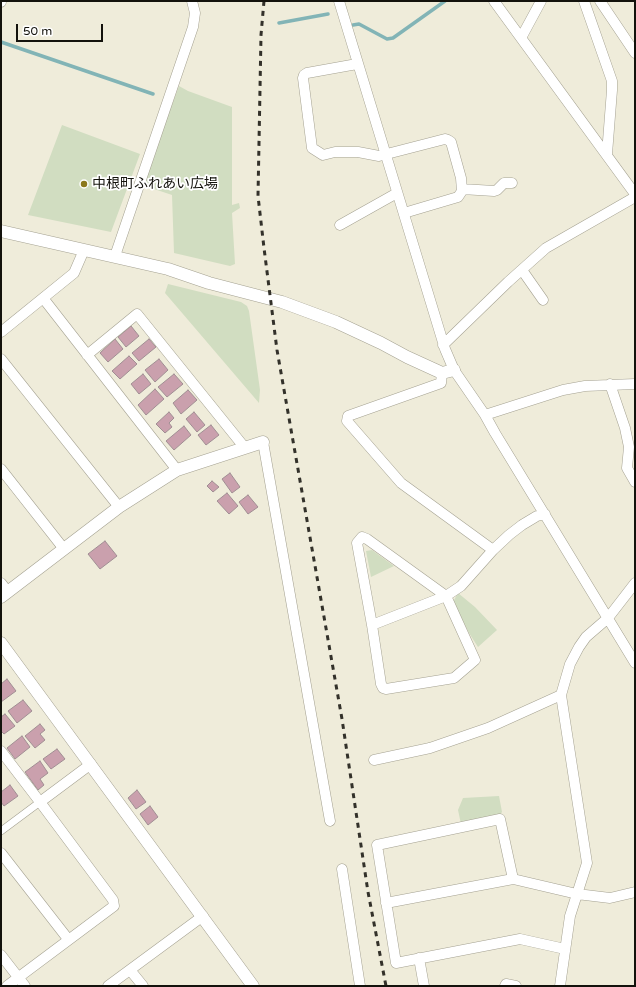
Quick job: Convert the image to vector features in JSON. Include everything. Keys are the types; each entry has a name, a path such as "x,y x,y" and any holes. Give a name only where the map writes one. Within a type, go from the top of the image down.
{"street":[{"path":"115,256 193,27 195,13 192,1"},
{"path":"339,1 443,345 448,372 441,383 348,416 347,421 400,483 493,550"},
{"path":"443,345 546,248 635,195 607,154 494,1"},
{"path":"521,38 541,1"},
{"path":"584,1 612,81 607,154"},
{"path":"600,1 635,53"},
{"path":"357,64 307,73 304,75 303,78 312,148 323,155 335,152 358,152 379,156 445,139 451,142 461,178 462,189 458,197 404,213"},
{"path":"462,189 494,191 504,183 512,183"},
{"path":"340,225 397,193"},
{"path":"1,231 168,269 209,283 308,310 381,343 406,357 448,372 486,415 495,433 635,663"},
{"path":"1,332 74,274 84,250"},
{"path":"522,270 543,300"},
{"path":"43,298 177,470"},
{"path":"87,355 137,314 245,448"},
{"path":"1,359 119,507"},
{"path":"610,384 625,428 629,447 627,468 635,482"},
{"path":"486,415 563,390 585,386 635,384"},
{"path":"3,591 64,549 119,507 177,470 263,442 330,821"},
{"path":"1,469 64,549"},
{"path":"372,625 446,596 461,586 493,550 522,524 537,516 545,514"},
{"path":"362,537 367,539 446,596 475,660 454,678 386,689 383,688 381,684 357,543 362,537"},
{"path":"560,986 570,916 587,863 561,695 570,664 578,647 586,637 608,618 635,583"},
{"path":"1,643 254,986"},
{"path":"374,760 430,748 488,728 561,695"},
{"path":"1,751 113,900 114,906 7,986"},
{"path":"1,831 91,764"},
{"path":"513,879 500,819 377,845 396,963 520,939 565,949"},
{"path":"1,853 68,939"},
{"path":"342,869 360,986"},
{"path":"386,903 513,879 577,894 610,898 635,892"},
{"path":"108,986 203,916"},
{"path":"1,955 24,986"},
{"path":"419,958 424,986"},
{"path":"130,970 143,986"},
{"path":"505,986 506,984 516,986"}],"green space":[{"path":"179,86 188,91 232,107 232,205 239,203 240,208 232,213 235,264 230,266 174,253 172,195 142,185"},
{"name":"中根町ふれあい広場","path":"62,125 140,154 111,232 28,215"},
{"path":"168,284 241,302 247,306 249,311 260,390 259,403 165,293"},
{"path":"372,550 394,566 371,577 366,551"},
{"path":"458,593 475,607 497,630 478,647 453,602"},
{"path":"499,796 502,812 498,817 461,824 458,810 463,798"}],"building":[{"path":"131,326 139,336 126,347 118,337"},
{"path":"115,339 123,349 108,362 100,353"},
{"path":"149,339 156,347 139,361 132,353"},
{"path":"129,356 137,364 120,379 112,371"},
{"path":"159,359 168,370 155,382 145,370"},
{"path":"143,374 151,384 139,394 131,384"},
{"path":"174,374 183,384 167,397 158,387"},
{"path":"155,389 164,399 146,415 138,405"},
{"path":"188,390 197,400 181,414 173,403"},
{"path":"169,412 174,418 169,423 172,427 165,433 156,424"},
{"path":"194,412 205,425 197,432 186,419"},
{"path":"211,425 219,435 206,445 198,435"},
{"path":"184,426 191,435 174,450 166,441"},
{"path":"230,473 240,487 232,493 222,479"},
{"path":"212,481 219,487 213,492 207,486"},
{"path":"227,493 238,506 229,514 217,501"},
{"path":"248,495 258,507 248,514 239,502"},
{"path":"105,541 117,556 100,569 88,554"},
{"path":"7,679 16,691 1,702 1,684"},
{"path":"23,700 32,711 17,723 8,711"},
{"path":"5,714 15,726 4,734 1,731 1,717"},
{"path":"40,724 45,730 40,734 45,740 35,748 25,736"},
{"path":"22,736 30,747 15,759 7,748"},
{"path":"57,749 65,759 51,769 43,759"},
{"path":"40,761 48,773 40,779 44,785 38,790 25,772"},
{"path":"10,785 18,796 4,806 1,802 1,792"},
{"path":"137,790 146,802 136,809 128,798"},
{"path":"150,806 158,817 148,825 140,814"}],"waterway":[{"path":"353,25 359,24 387,39 393,38 445,1"},
{"path":"279,23 328,14"},
{"path":"1,42 153,94"}],"railway":[{"path":"264,1 261,35 258,196 264,248 277,350 342,719 368,892 386,986"}],"place":[{"name":"中根町ふれあい広場","path":"84,184"}]}
